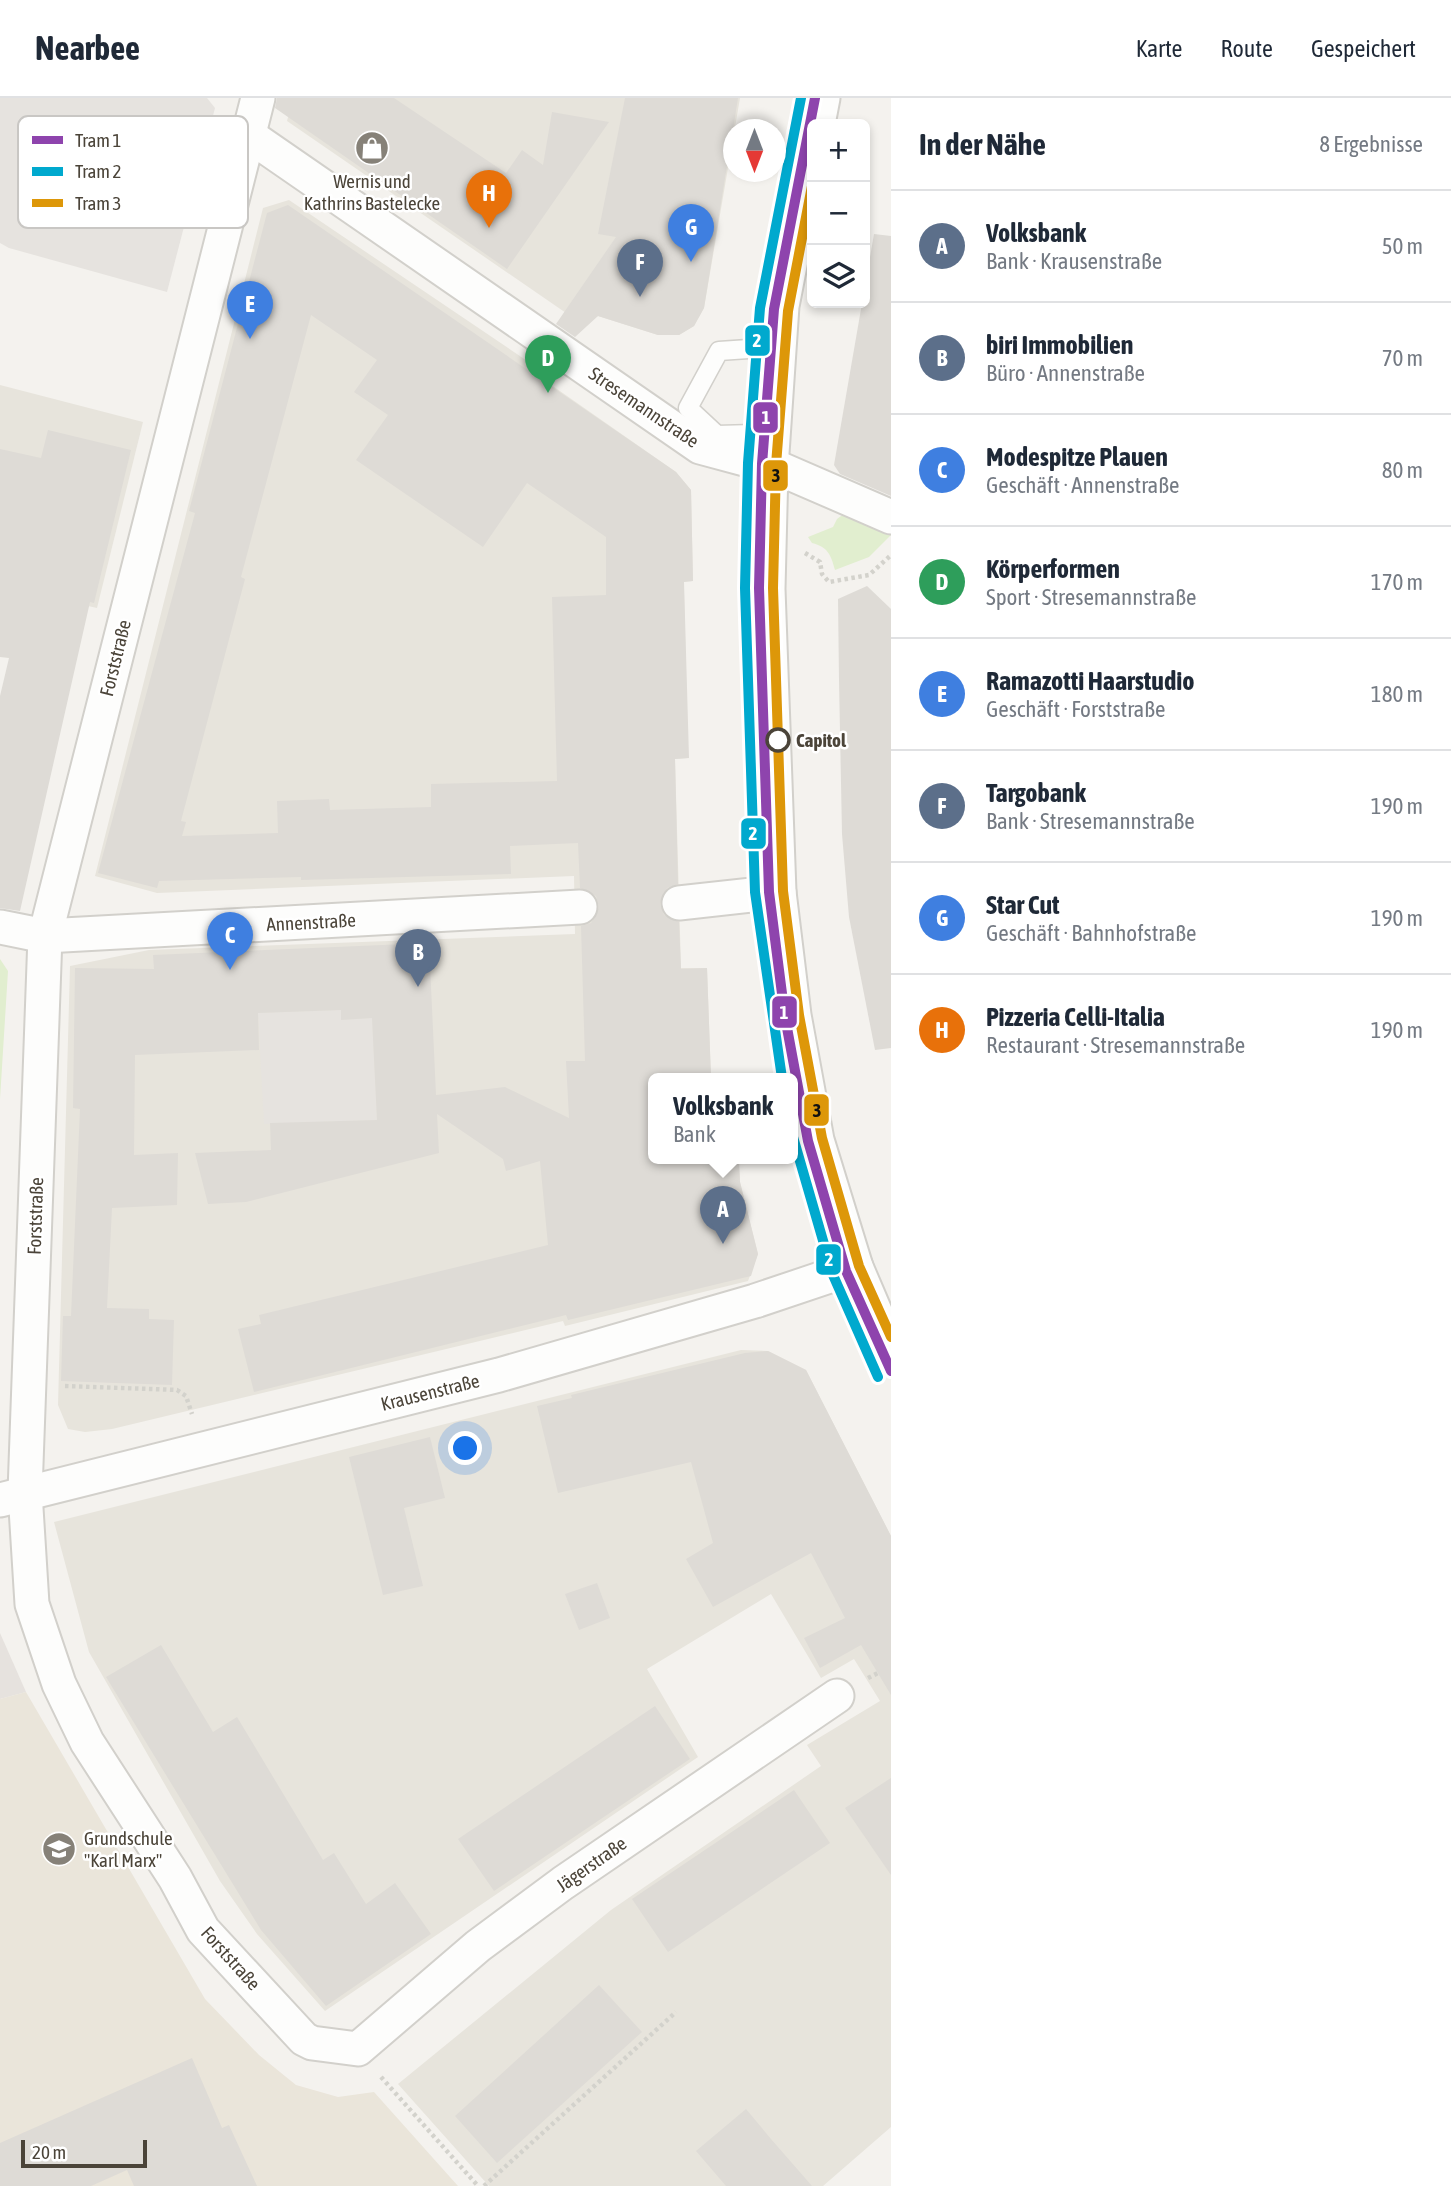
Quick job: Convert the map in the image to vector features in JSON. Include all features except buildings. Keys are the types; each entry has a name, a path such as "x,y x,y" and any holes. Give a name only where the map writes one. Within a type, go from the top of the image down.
{"street":[{"name":"Forststraße","path":"248,131 258,98"},
{"path":"819,119 823,98"},
{"name":"Stresemannstraße","path":"248,135 700,447 771,468 891,517"},
{"path":"807,178 782,306 777,347 771,468 768,589 779,892 794,1015 817,1140 856,1267 891,1349"},
{"name":"Forststraße","path":"223,228 45,936 29,1385 13,1496 32,1604 59,1684 87,1742 175,1878 203,1930 304,2039 312,2043 358,2049"},
{"path":"679,903 779,892"},
{"name":"Annenstraße","path":"0,927 45,936 580,907"},
{"name":"Krausenstraße","path":"13,1496 499,1375 754,1301 856,1267"},
{"name":"Jägerstraße","path":"358,2049 478,1946 552,1891 836,1696"}],"lane":[{"path":"775,401 753,434 718,435 688,408 719,351 777,347"}],"path":[{"path":"800,552 809,552 820,562 822,573 829,582 869,575 891,555"},
{"path":"29,1385 177,1390 186,1396 203,1448"},
{"path":"484,2186 676,2012"},
{"path":"358,2049 478,2186"},
{"path":"608,2063 613,2069"},
{"path":"536,2128 542,2134"}],"shaded area":[{"path":"0,98 207,98 215,108 213,116 18,116 18,228 184,228 167,292 9,248 0,243"},
{"path":"293,98 740,98 736,119 723,119 723,182 726,182 704,308 694,326 679,335 658,335 598,316 582,324 287,121"},
{"path":"289,200 545,373 547,382 676,472 691,490 693,581 658,583 684,593 688,758 675,759 681,968 707,968 711,1073 648,1073 648,1164 738,1164 740,1182 758,1254 748,1281 565,1326 563,1321 112,1429 85,1432 68,1429 58,1405 70,966 149,950 575,934 574,876 157,893 95,876 263,208"},
{"path":"0,385 143,422 97,608 0,586"},
{"path":"341,1010 341,1020 372,1018 377,1120 264,1124 258,1013"},
{"path":"741,1350 768,1351 806,1370 891,1536 891,2127 823,2186 489,2186 398,2084 611,1910 821,1766 807,1745 880,1701 854,1659 821,1678 771,1594 647,1669 698,1757 325,2011 257,1934 220,1881 89,1652 54,1522"},
{"path":"0,1633 26,1692 0,1699"},
{"name":"Grundschule \"Karl Marx\"","path":"26,1692 205,1999 259,2055 296,2085 338,2097 374,2092 458,2186 0,2186 0,1699"}],"green space":[{"path":"852,508 891,531 891,535 869,557 835,570 828,552 812,543 808,537 833,527 837,519"},
{"path":"0,959 8,971 0,1099"}],"tram line":[{"name":"2","path":"781,1073 755,892 745,588 748,463 760,308 801,98"},
{"name":"1","path":"795,1073 785,1017 769,892 759,588 762,464 774,309 815,98"},
{"name":"3","path":"807,212 788,311 776,465 773,588 783,891 799,1015 822,1138 859,1266 891,1337"},
{"name":"1","path":"798,1087 808,1141 846,1271 891,1371"},
{"name":"2","path":"798,1154 833,1275 878,1377"}],"place":[{"name":"Wernis und Kathrins Bastelecke","path":"372,148"},
{"name":"Pizzeria Celli-Italia","path":"489,228"},
{"name":"Star Cut","path":"691,262"},
{"name":"Targobank","path":"640,297"},
{"name":"Ramazotti Haarstudio","path":"250,339"},
{"name":"Körperformen","path":"548,393"},
{"name":"Capitol","path":"778,740"},
{"name":"Modespitze Plauen","path":"230,970"},
{"name":"biri Immobilien","path":"418,987"},
{"name":"Volksbank","path":"723,1244"},
{"name":"Grundschule \"Karl Marx\"","path":"59,1849"}]}
